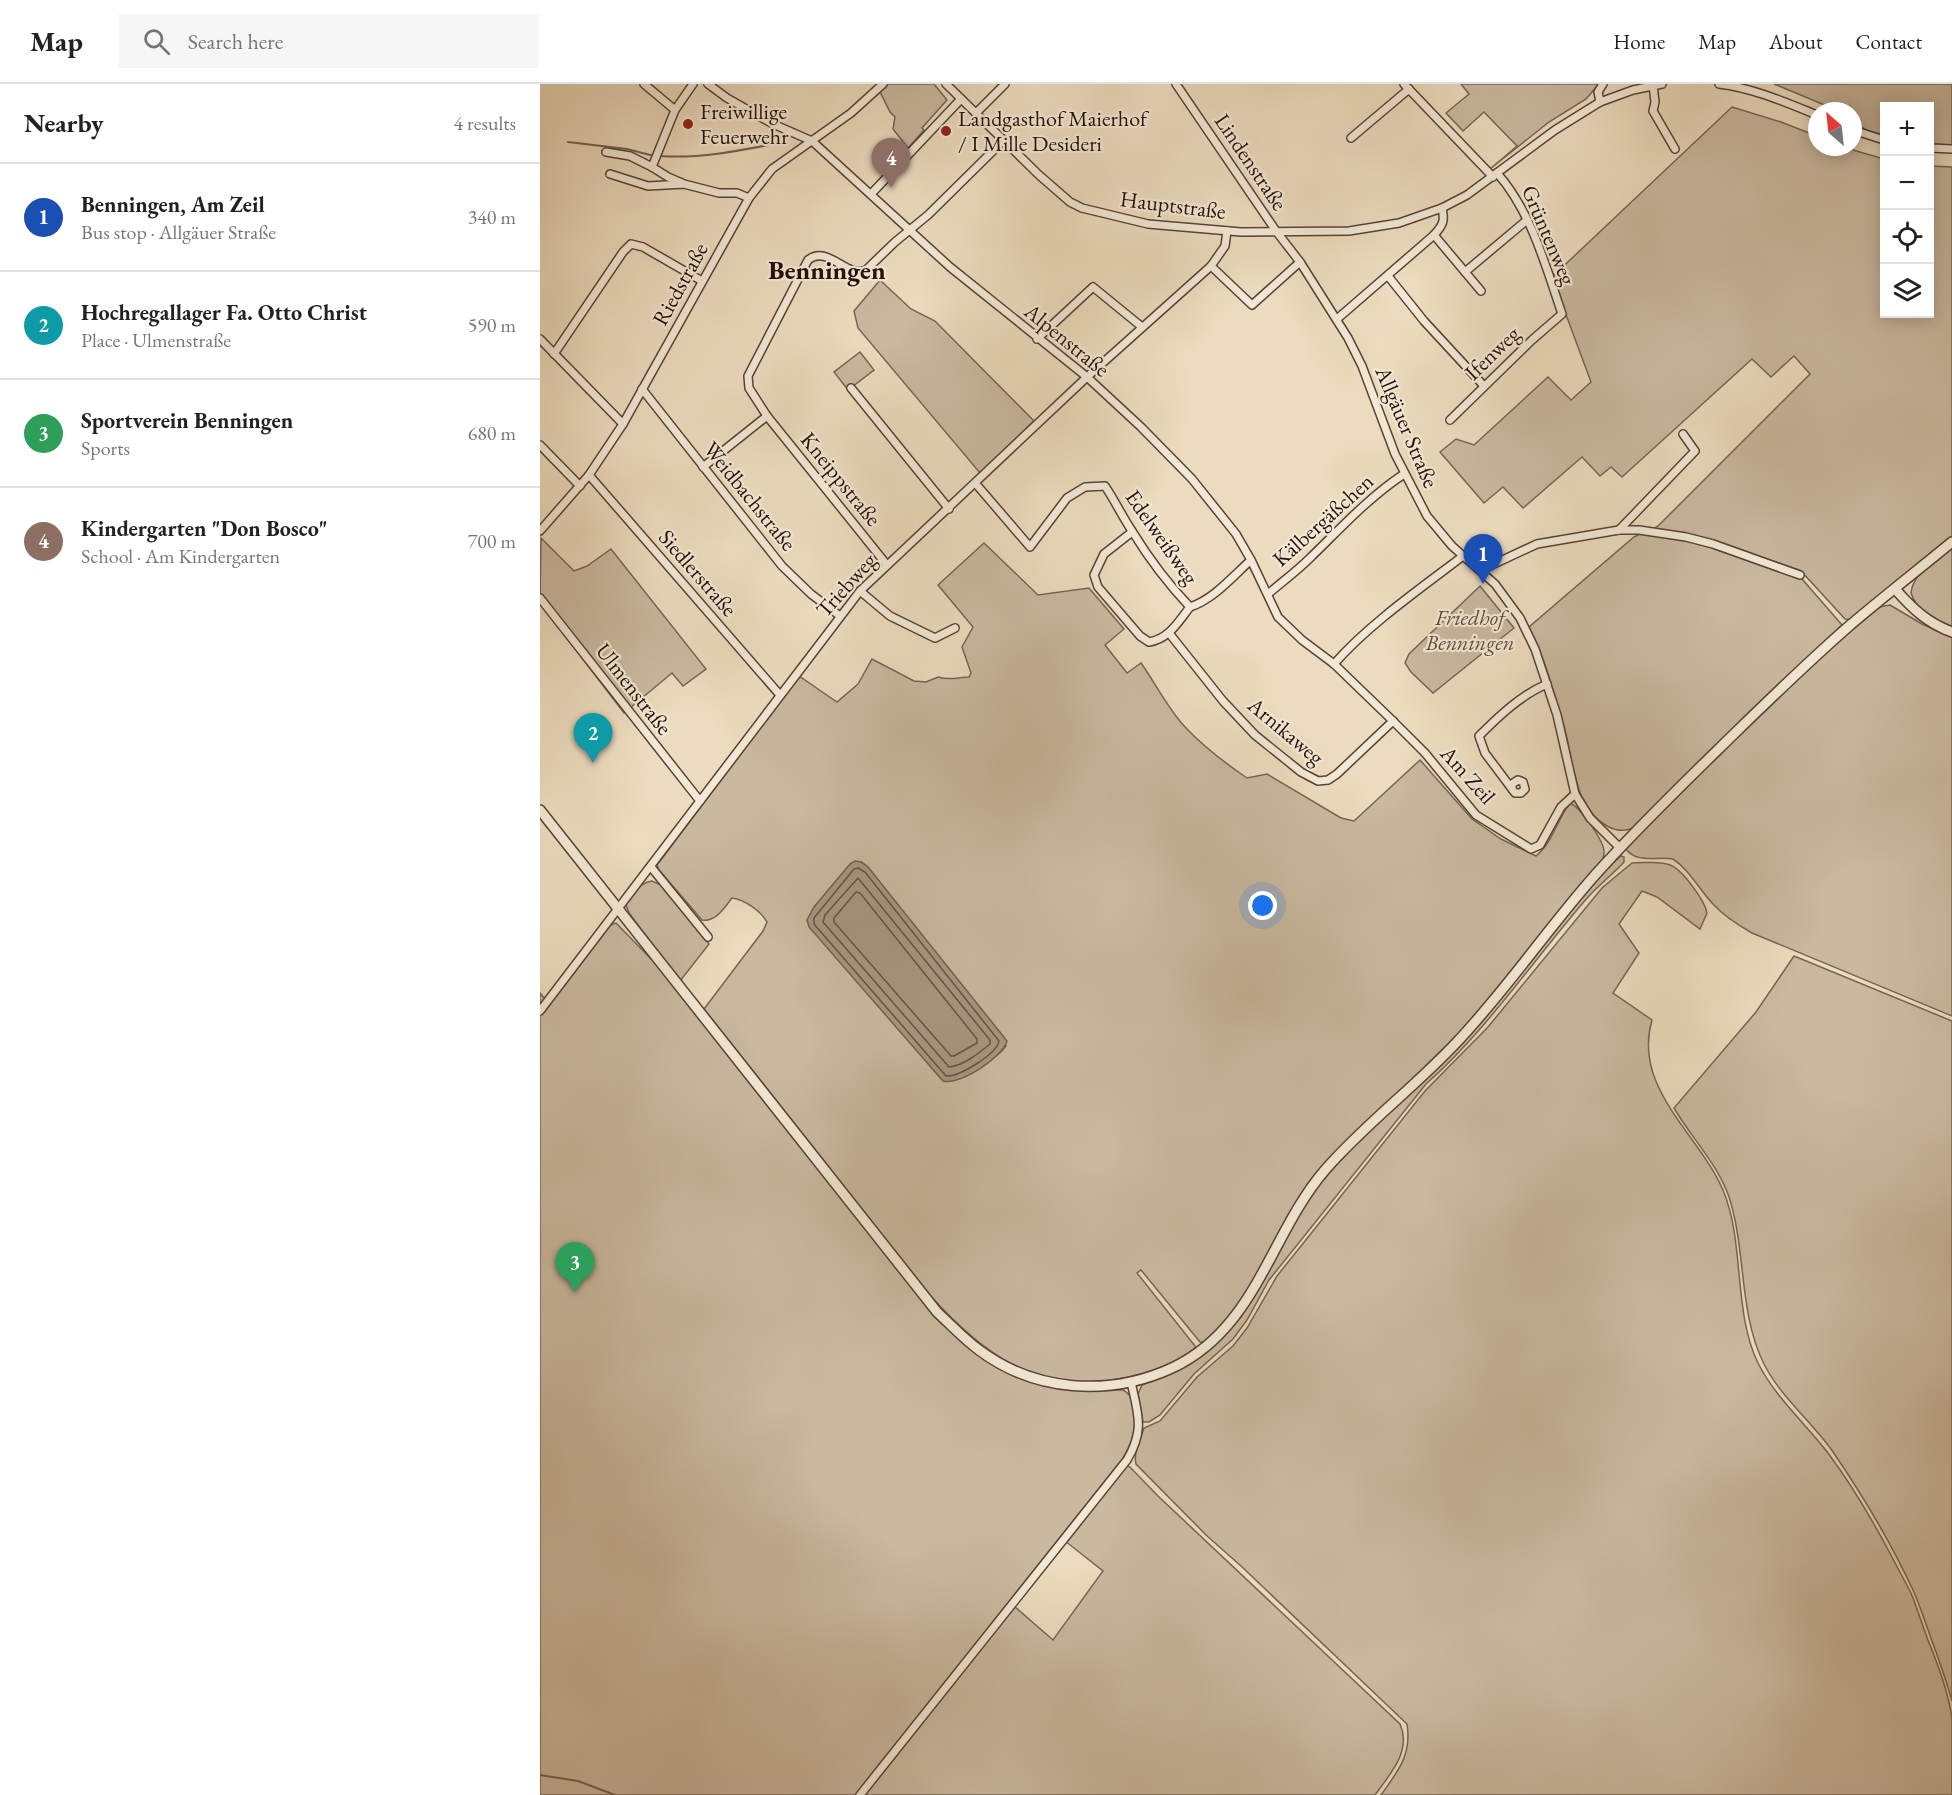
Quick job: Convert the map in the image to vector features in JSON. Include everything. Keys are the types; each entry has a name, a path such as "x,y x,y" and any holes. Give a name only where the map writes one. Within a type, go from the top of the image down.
{"street":[{"path":"644,84 675,110"},
{"path":"655,160 675,110 693,84"},
{"name":"Alpenstraße","path":"708,84 727,98 773,124 812,141 872,193 950,267 1087,377 1192,479 1236,534 1268,594"},
{"name":"Riedstraße","path":"540,531 589,475 622,424 748,198 771,169 851,113 883,84"},
{"name":"Hauptstraße","path":"946,84 1053,188 1082,208 1148,224 1227,231 1349,231 1399,223 1442,208 1467,195 1555,130 1600,102 1624,92 1662,84"},
{"path":"976,113 1005,84"},
{"name":"Lindenstraße","path":"1176,84 1276,231"},
{"path":"1600,102 1598,92 1603,84"},
{"path":"1719,84 1740,87 1808,111"},
{"path":"1653,85 1655,102 1653,111 1675,149"},
{"path":"1351,138 1406,87"},
{"name":"Grüntenweg","path":"1406,87 1510,187 1527,220 1562,314"},
{"path":"872,193 961,99"},
{"path":"1862,133 1880,139"},
{"path":"910,229 928,215 1003,141"},
{"path":"1934,148 1952,149"},
{"path":"606,152 655,160 668,177 684,184 719,193 737,193 748,198"},
{"path":"610,174 648,186 684,184"},
{"path":"1336,319 1434,235 1443,225 1442,208"},
{"path":"1465,272 1527,220"},
{"name":"Kneippstraße","path":"887,565 767,416 749,388 748,376 812,256 825,256 861,273 910,229"},
{"name":"Triebweg","path":"540,1011 860,591 1087,377 1211,266 1225,246 1227,231"},
{"name":"Allgäuer Straße","path":"1276,231 1300,262 1358,358 1404,474 1434,526 1503,592 1520,618 1536,649 1547,684 1563,736 1575,794 1590,818 1620,848"},
{"path":"1434,235 1481,291"},
{"path":"554,354 623,252 631,244 643,247 702,281"},
{"path":"1211,266 1252,305 1300,262"},
{"path":"1388,276 1424,321 1484,386"},
{"path":"1037,339 1093,287 1142,327"},
{"name":"Ifenweg","path":"1450,420 1562,314"},
{"path":"540,339 622,424"},
{"path":"851,388 949,509"},
{"name":"Weidbachstraße","path":"642,389 782,566 811,594 840,616"},
{"path":"703,467 767,416"},
{"path":"1619,530 1695,451 1683,434"},
{"path":"540,445 580,486"},
{"name":"Kälbergäßchen","path":"1268,594 1309,560 1356,510 1378,491 1404,474"},
{"name":"Siedlerstraße","path":"589,475 780,695"},
{"name":"Edelweißweg","path":"976,483 1030,547 1067,498 1085,487 1105,486 1132,532 1179,596 1190,607 1202,603 1251,560"},
{"path":"1481,570 1537,544 1619,530 1639,530 1686,537 1738,551 1800,575"},
{"path":"1132,532 1104,554 1094,574 1098,587 1140,636 1149,642 1158,641 1169,633 1190,607"},
{"path":"540,810 937,1312 961,1336 980,1352 1041,1381 1064,1386 1093,1387 1131,1382 1173,1368 1190,1358 1231,1323 1255,1289 1298,1206 1323,1173 1457,1042 1587,884 1620,848 1804,667 1952,542"},
{"path":"1334,664 1348,649 1422,587 1463,556"},
{"path":"1895,589 1920,616 1952,632"},
{"path":"860,591 890,616 935,639 954,628"},
{"name":"Am Zeil","path":"1268,594 1278,617 1302,640 1334,664 1393,721 1425,753 1476,815 1531,849 1540,845 1561,807 1575,794"},
{"name":"Ulmenstraße","path":"540,598 700,801"},
{"name":"Arnikaweg","path":"1169,633 1223,701 1255,735 1301,772 1318,781 1328,780 1337,774 1393,721"},
{"path":"1512,789 1485,753 1479,736 1509,708 1547,684"},
{"path":"651,867 708,937"},
{"path":"860,1795 1127,1460 1139,1436 1140,1425 1131,1382"}],"green space":[{"path":"885,84 934,84 947,100 908,148 893,129 895,117 879,90"},
{"path":"1461,84 1599,84 1586,99 1549,122 1490,169 1517,146 1484,112 1463,131 1446,113 1469,94"},
{"path":"1774,84 1952,84 1952,145 1934,144 1934,102 1880,102 1880,134 1862,127 1862,102 1817,102"},
{"path":"1732,107 1808,132 1808,156 1862,156 1862,153 1880,158 1880,318 1934,318 1934,166 1952,167 1952,537 1851,620 1845,619 1801,571 1714,540 1653,529 1810,374 1794,356 1771,377 1752,359 1622,477 1611,467 1600,476 1582,457 1523,508 1503,487 1484,503 1440,452 1456,439 1474,445 1548,377 1571,400 1591,382 1552,277"},
{"path":"880,280 911,309 935,321 1034,421 980,473 858,328 854,311"},
{"path":"860,352 874,370 848,390 834,372"},
{"path":"1640,534 1706,546 1802,579 1842,625 1633,828 1620,830 1607,826 1596,817 1581,794 1552,687 1529,627"},
{"path":"541,538 574,571 587,566 611,549 706,669 683,686 672,673 624,713 540,603"},
{"path":"984,543 1038,595 1089,588 1124,629 1105,645 1127,673 1141,663 1173,713 1200,742 1247,778 1267,774 1341,818 1354,821 1420,760 1472,819 1501,839 1536,856 1546,845 1569,804 1576,807 1587,819 1603,848 1603,857 1598,867 1465,1027 1321,1169 1287,1217 1251,1287 1221,1327 1204,1342 1200,1342 1141,1270 1137,1273 1195,1348 1170,1363 1133,1376 1093,1382 1065,1381 1039,1375 1014,1365 992,1352 949,1316 929,1294 704,1009 763,931 767,922 752,907 732,898 716,917 702,920 657,865 799,676 837,702 858,684 872,659 914,681 926,682 938,677 950,679 969,677 971,673 962,647 973,627 938,585","holes":["855,862 861,862 868,867 1006,1046 974,1072"]},
{"path":"1952,547 1952,628 1922,610 1911,593 1921,572"},
{"name":"Friedhof Benningen","path":"1480,586 1514,628 1433,693 1405,663 1409,654"},
{"path":"1890,605 1922,624 1952,637 1952,1016 1752,933 1718,909 1685,869 1673,859 1641,858 1626,849 1718,755 1810,667 1879,607"},
{"path":"1621,856 1624,857 1624,862 1588,897 1470,1040 1426,1084 1269,1280 1247,1320 1233,1339 1194,1374 1160,1415 1149,1422 1143,1422 1138,1394 1142,1385 1189,1363 1212,1347 1240,1318 1263,1282 1308,1199 1321,1182 1353,1147 1433,1071 1522,970 1603,872"},
{"path":"1632,863 1662,863 1681,872 1702,901 1707,913 1700,929 1657,897 1642,891 1619,924 1639,953 1613,993 1652,1020 1648,1045 1651,1067 1659,1089 1712,1169 1723,1190 1734,1232 1745,1322 1758,1363 1773,1387 1828,1453 1845,1478 1877,1530 1911,1593 1942,1678 1950,1708 1952,1795 1381,1795 1398,1770 1405,1754 1407,1724 1206,1535 1136,1464 1136,1450 1144,1428 1160,1421 1197,1377 1233,1346 1247,1328 1277,1276 1425,1091 1488,1027 1602,888"},
{"path":"652,881 661,885 709,944 680,981 629,913 626,905 633,893 647,882"},
{"path":"616,923 656,964 972,1349 1011,1373 1039,1384 1069,1390 1123,1390 1134,1403 1136,1412 1134,1432 1123,1458 856,1795 540,1795 540,993 546,1000 607,926"},
{"path":"1794,956 1952,1021 1952,1701 1917,1598 1865,1500 1823,1438 1778,1387 1764,1364 1750,1325 1739,1241 1730,1200 1719,1175 1674,1108 1756,1012"},
{"path":"1126,1465 1400,1724 1403,1744 1398,1762 1375,1795 864,1795 1014,1606 1053,1640 1103,1571 1065,1541"}],"water":[{"path":"855,861 868,867 1007,1041 998,1055 969,1075 943,1081 809,927 807,920 814,907"}],"waterway":[{"path":"568,142 627,149 654,156"},
{"path":"659,156 706,155 784,142"},
{"path":"540,1775 578,1781 615,1795"}],"place":[{"name":"Freiwillige Feuerwehr","path":"688,124"},
{"name":"Landgasthof Maierhof / I Mille Desideri","path":"946,131"},
{"name":"Kindergarten \"Don Bosco\"","path":"891,188"},
{"name":"Benningen, Am Zeil","path":"1483,584"},
{"name":"Hochregallager Fa. Otto Christ","path":"593,763"},
{"name":"Sportverein Benningen","path":"575,1292"}],"district":[{"name":"Benningen","path":"827,270"}]}
